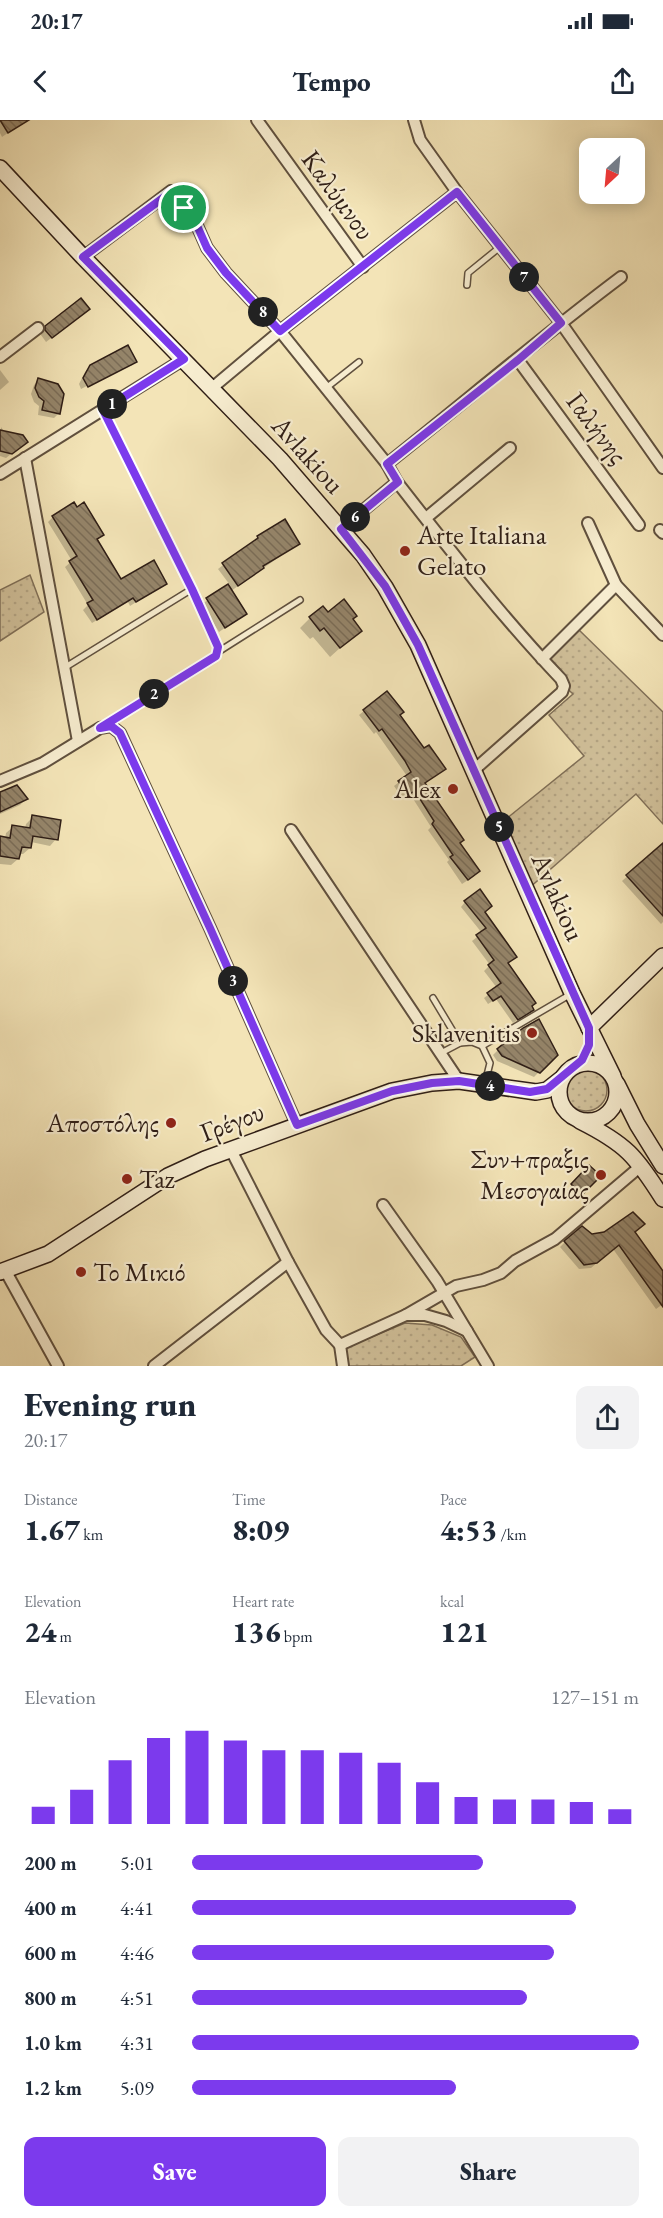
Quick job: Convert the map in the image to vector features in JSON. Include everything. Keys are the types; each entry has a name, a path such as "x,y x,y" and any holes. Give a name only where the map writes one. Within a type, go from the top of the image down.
{"main road":[{"name":"Avlakiou","path":"0,168 83,257 280,459 363,555 402,615 418,645 572,993 637,1124 663,1166"},
{"path":"575,1065 585,1062 596,1063 605,1068 615,1080 615,1102 604,1116 588,1121 573,1116 562,1106 559,1097 558,1088 561,1079 567,1071 575,1065 582,1060 589,1045 589,1028 663,956"},
{"name":"Γρέγου","path":"2,1271 48,1254 168,1176 205,1159 392,1091 432,1083 459,1081 530,1092 542,1091 561,1079"},
{"name":"Γρέγου","path":"502,1088 540,1100 612,1138 630,1151 642,1165 663,1199"}],"street":[{"name":"Καλύμνου","path":"257,120 363,267"},
{"path":"414,120 420,140 457,192 561,323 663,468"},
{"path":"83,257 171,192 195,221 207,248 226,273 280,331 387,464 398,482 480,588 561,679 564,686 562,693 474,770"},
{"path":"212,388 280,331 457,192"},
{"path":"387,464 621,277"},
{"path":"0,357 38,328"},
{"path":"0,474 184,359"},
{"name":"Γαλήνης","path":"518,360 639,525"},
{"path":"426,518 510,448"},
{"path":"26,458 78,741"},
{"path":"341,529 398,482"},
{"path":"588,523 616,585 663,634"},
{"path":"542,659 616,585"},
{"path":"0,781 43,763 100,728 111,726 120,733 297,1125"},
{"path":"291,830 459,1081"},
{"path":"231,1150 288,1262 326,1330 340,1345 343,1366"},
{"path":"340,1345 406,1315 456,1286 501,1273 515,1261 555,1239 642,1165"},
{"path":"383,1205 444,1293 488,1366"},
{"path":"154,1366 288,1262"},
{"path":"2,1271 58,1366"},
{"path":"406,1315 425,1315 446,1321 467,1331"}],"lane":[{"path":"467,285 468,273 500,247"},
{"path":"326,388 358,362"},
{"path":"103,410 192,589 218,647 218,652"},
{"path":"64,668 192,589"},
{"path":"100,728 216,656 218,652 300,600"},
{"path":"482,1046 572,993"},
{"path":"433,998 460,1043"},
{"path":"441,1053 460,1043 472,1042 482,1046 489,1064 484,1084"}],"shaded area":[{"path":"30,575 44,612 0,641 0,590"},
{"path":"578,629 663,712 663,824 636,794 528,889 501,823 584,756 549,715 573,694 542,665"},
{"path":"586,1069 601,1075 607,1090 601,1105 586,1111 571,1105 565,1090 571,1075"},
{"path":"405,1323 432,1325 461,1337 475,1357 461,1366 344,1366 340,1350"}],"building":[{"path":"0,120 29,120 8,133"},
{"path":"81,298 90,309 52,338 45,330 45,326"},
{"path":"128,345 137,362 88,387 83,378 90,365"},
{"path":"38,378 58,384 64,394 60,414 42,410 44,401 39,397 35,388"},
{"path":"0,430 23,435 28,442 12,454 0,451"},
{"path":"74,502 77,507 84,502 104,535 97,539 121,579 154,560 167,584 136,602 133,598 97,620 87,603 93,600 69,561 77,556 52,516"},
{"path":"285,519 300,544 263,566 264,568 238,586 222,563 258,538 257,536"},
{"path":"228,584 247,614 225,628 206,598"},
{"path":"344,599 357,616 353,619 362,631 340,648 324,628 320,631 309,617 323,606 328,612"},
{"path":"387,691 404,712 400,715 424,748 429,745 446,769 425,783 464,840 460,843 480,871 468,880 450,857 453,855 432,824 434,821 415,791 408,795 398,781 411,772 405,761 382,729 379,731 363,710"},
{"path":"17,785 28,799 0,812 0,792"},
{"path":"32,815 61,820 58,840 33,836 31,848 22,847 19,859 0,856 0,836 10,838 12,825 30,828"},
{"path":"663,843 663,916 626,875"},
{"path":"480,889 492,906 485,912 517,957 508,963 536,1003 532,1006 534,1010 518,1020 501,996 493,1001 487,993 501,983 488,965 494,960 476,935 486,928 464,901"},
{"name":"Sklavenitis","path":"539,1019 558,1055 540,1073 502,1056 497,1049 523,1028"},
{"path":"589,1165 601,1176 582,1195 571,1184"},
{"path":"633,1212 645,1224 635,1232 663,1271 663,1307 619,1245 597,1263 584,1265 564,1241 582,1226 592,1234 604,1232"}],"place":[{"name":"Arte Italiana Gelato","path":"405,551"},
{"name":"Alex","path":"453,789"},
{"name":"Sklavenitis","path":"532,1033"},
{"name":"Αποστόλης","path":"171,1123"},
{"name":"Συν+πραξις Μεσογαίας","path":"601,1175"},
{"name":"Taz","path":"127,1179"},
{"name":"Το Μικιό","path":"81,1272"}],"route":[{"path":"171,192 184,208 195,221 207,248 226,273 280,331 457,192 561,323 387,464 398,482 341,529 385,586 418,645 589,1028 589,1045 582,1060 547,1089 530,1092 459,1081 432,1083 392,1091 297,1125 120,733 111,726 100,728 216,656 218,652 218,647 192,589 103,410 184,359 83,257 171,192"}]}
